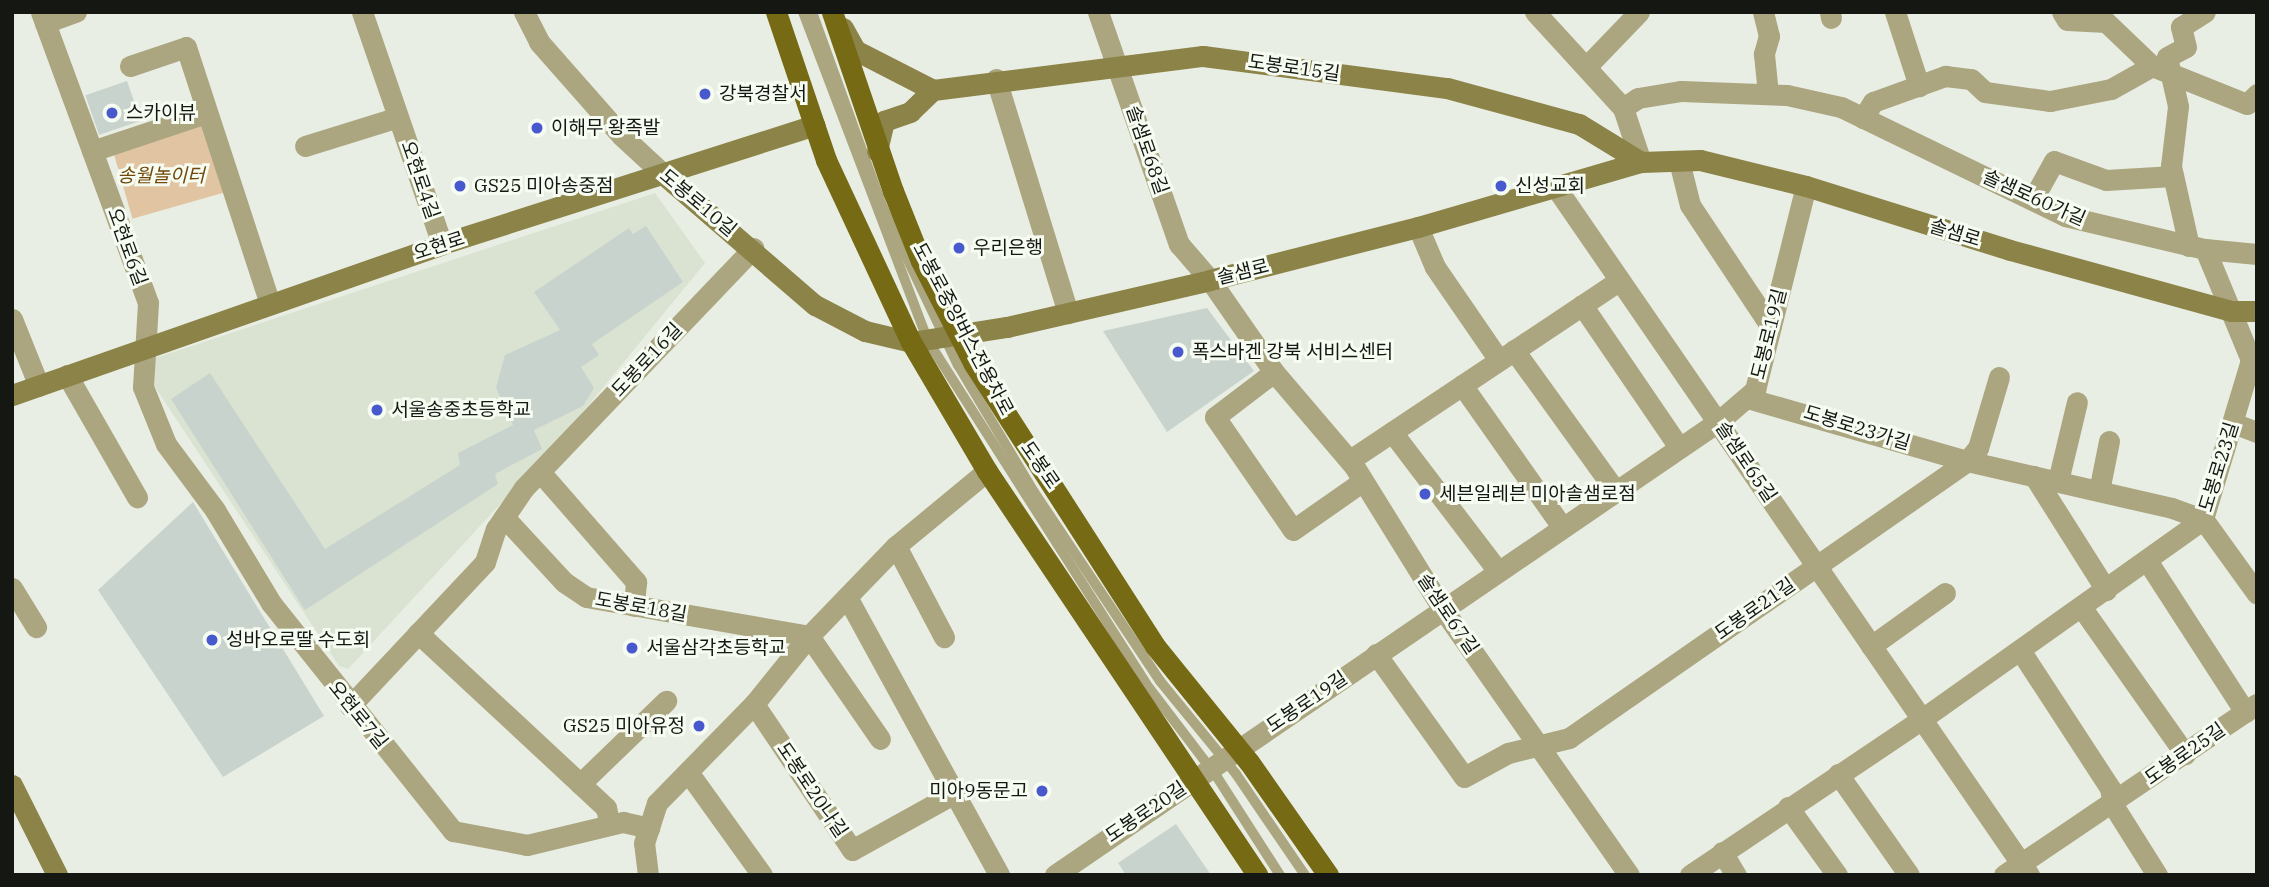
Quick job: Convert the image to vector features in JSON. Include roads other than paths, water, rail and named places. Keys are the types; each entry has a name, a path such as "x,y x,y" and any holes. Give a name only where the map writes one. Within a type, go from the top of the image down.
{"main road":[{"name":"도봉로","path":"776,12 839,189 936,339 994,400 1049,477 1156,646 1217,764 1257,875"},
{"name":"도봉로","path":"821,13 867,117 877,151 922,261 936,339 987,471 1217,764 1328,875"},
{"path":"821,13 855,50 933,90 910,113 884,121 877,151"},
{"name":"도봉로15길","path":"933,90 996,79 1203,56 1447,88 1579,124 1642,162"},
{"name":"오현로","path":"12,395 442,244 814,125"},
{"name":"솔샘로","path":"936,339 1068,313 1210,280 1418,227 1557,189 1642,162 1700,160 1806,186 2231,311 2257,311"},
{"name":"도봉로10길","path":"663,174 753,248 815,305 839,319 936,339"},
{"path":"12,785 57,875"}],"street":[{"path":"43,18 76,12"},
{"name":"오현로4길","path":"362,12 442,244"},
{"name":"도봉로10길","path":"524,12 539,42 621,136 663,174"},
{"name":"솔샘로68길","path":"1098,12 1179,244 1210,280"},
{"path":"1535,12 1623,107 1642,162"},
{"path":"1587,66 1639,12"},
{"path":"1763,12 1769,36 1764,54 1768,94"},
{"path":"1895,12 1919,86"},
{"path":"2062,12 2067,20 2106,22 2160,68 2247,104 2257,94"},
{"path":"1863,118 1872,102 1945,76 1970,79 1986,92 2050,101 2111,89 2160,68 2167,57 2186,47 2182,27 2206,12"},
{"name":"오현로6길","path":"43,18 148,303 146,346"},
{"path":"130,66 186,47 270,304"},
{"path":"2160,68 2178,106 2173,176 2197,248 2231,311"},
{"path":"996,79 1068,313"},
{"name":"솔샘로60가길","path":"1623,107 1638,98 1681,91 1768,94 1841,107 2077,219 2197,248 2257,254"},
{"path":"92,151 206,113"},
{"name":"오현로4길","path":"305,146 398,117"},
{"path":"1679,161 1690,205 1771,327"},
{"path":"2033,200 2054,161 2106,180 2173,176"},
{"name":"도봉로19길","path":"1217,764 1718,421 1747,398 1755,390 1806,186"},
{"name":"솔샘로65길","path":"1557,189 1922,719 2018,871"},
{"path":"1418,227 1435,267 1615,491"},
{"name":"도봉로16길","path":"350,706 485,562 504,517 524,488 753,248"},
{"name":"솔샘로67길","path":"1210,280 1274,372 1350,460 1442,608 1629,875"},
{"path":"1350,460 1620,280"},
{"path":"1582,305 1679,447"},
{"name":"도봉로23길","path":"1690,875 2082,608 2203,519 2251,360 2231,311"},
{"path":"12,319 39,386"},
{"name":"오현로7길","path":"146,346 144,387 166,444 215,510 271,603 350,706 453,831 527,845 623,822 649,828"},
{"path":"1274,372 1215,417 1293,530 1363,481"},
{"path":"67,375 137,497"},
{"path":"1968,461 1978,448 1999,377"},
{"path":"1462,385 1562,527"},
{"name":"도봉로23가길","path":"1747,398 1968,461 2099,491 2203,519"},
{"path":"2058,481 2077,402"},
{"path":"2233,423 2257,432"},
{"path":"1392,432 1497,570"},
{"path":"2099,491 2109,441"},
{"name":"도봉로21길","path":"1537,744 1569,738 1968,461"},
{"path":"642,871 644,843 657,803 754,704 809,636 896,546 987,471"},
{"path":"541,473 636,582 634,606"},
{"path":"2034,476 2106,590"},
{"name":"도봉로18길","path":"504,517 564,582 586,597 809,636"},
{"path":"2203,519 2257,594"},
{"path":"896,546 944,637"},
{"path":"2148,562 2251,708"},
{"path":"12,588 36,628"},
{"path":"1871,646 1945,593"},
{"path":"847,597 999,875"},
{"path":"2082,608 2185,754"},
{"path":"418,633 606,808 610,825"},
{"path":"809,636 880,739"},
{"path":"2021,650 2110,788 2113,805 2157,875"},
{"path":"1376,654 1464,777 1508,753 1537,744"},
{"path":"580,784 666,701"},
{"name":"도봉로20나길","path":"754,704 852,850 953,794"},
{"name":"도봉로25길","path":"2018,871 2251,708"},
{"name":"도봉로20길","path":"1055,875 1217,764"},
{"path":"688,772 762,875"},
{"path":"1838,774 1909,875"},
{"path":"1788,807 1837,875"},
{"path":"1722,852 1736,875"}],"lane":[{"path":"803,12 936,339 1150,689 1217,764 1305,875"},
{"name":"도봉로중앙버스전용차로","path":"821,13 829,61 883,208 936,339"},
{"path":"829,61 867,117"},
{"path":"1217,764 1280,875"}],"place":[{"name":"강북경찰서","path":"705,94"},
{"name":"스카이뷰","path":"112,113"},
{"name":"이해무 왕족발","path":"537,128"},
{"name":"GS25 미아송중점","path":"460,186"},
{"name":"신성교회","path":"1501,186"},
{"name":"우리은행","path":"959,248"},
{"name":"폭스바겐 강북 서비스센터","path":"1178,352"},
{"name":"서울송중초등학교","path":"377,410"},
{"name":"세븐일레븐 미아솔샘로점","path":"1425,494"},
{"name":"성바오로딸 수도회","path":"212,640"},
{"name":"서울삼각초등학교","path":"632,648"},
{"name":"GS25 미아유정","path":"699,726"},
{"name":"미아9동문고","path":"1042,791"}],"park label":[{"name":"송월놀이터","path":"161,176"}]}
